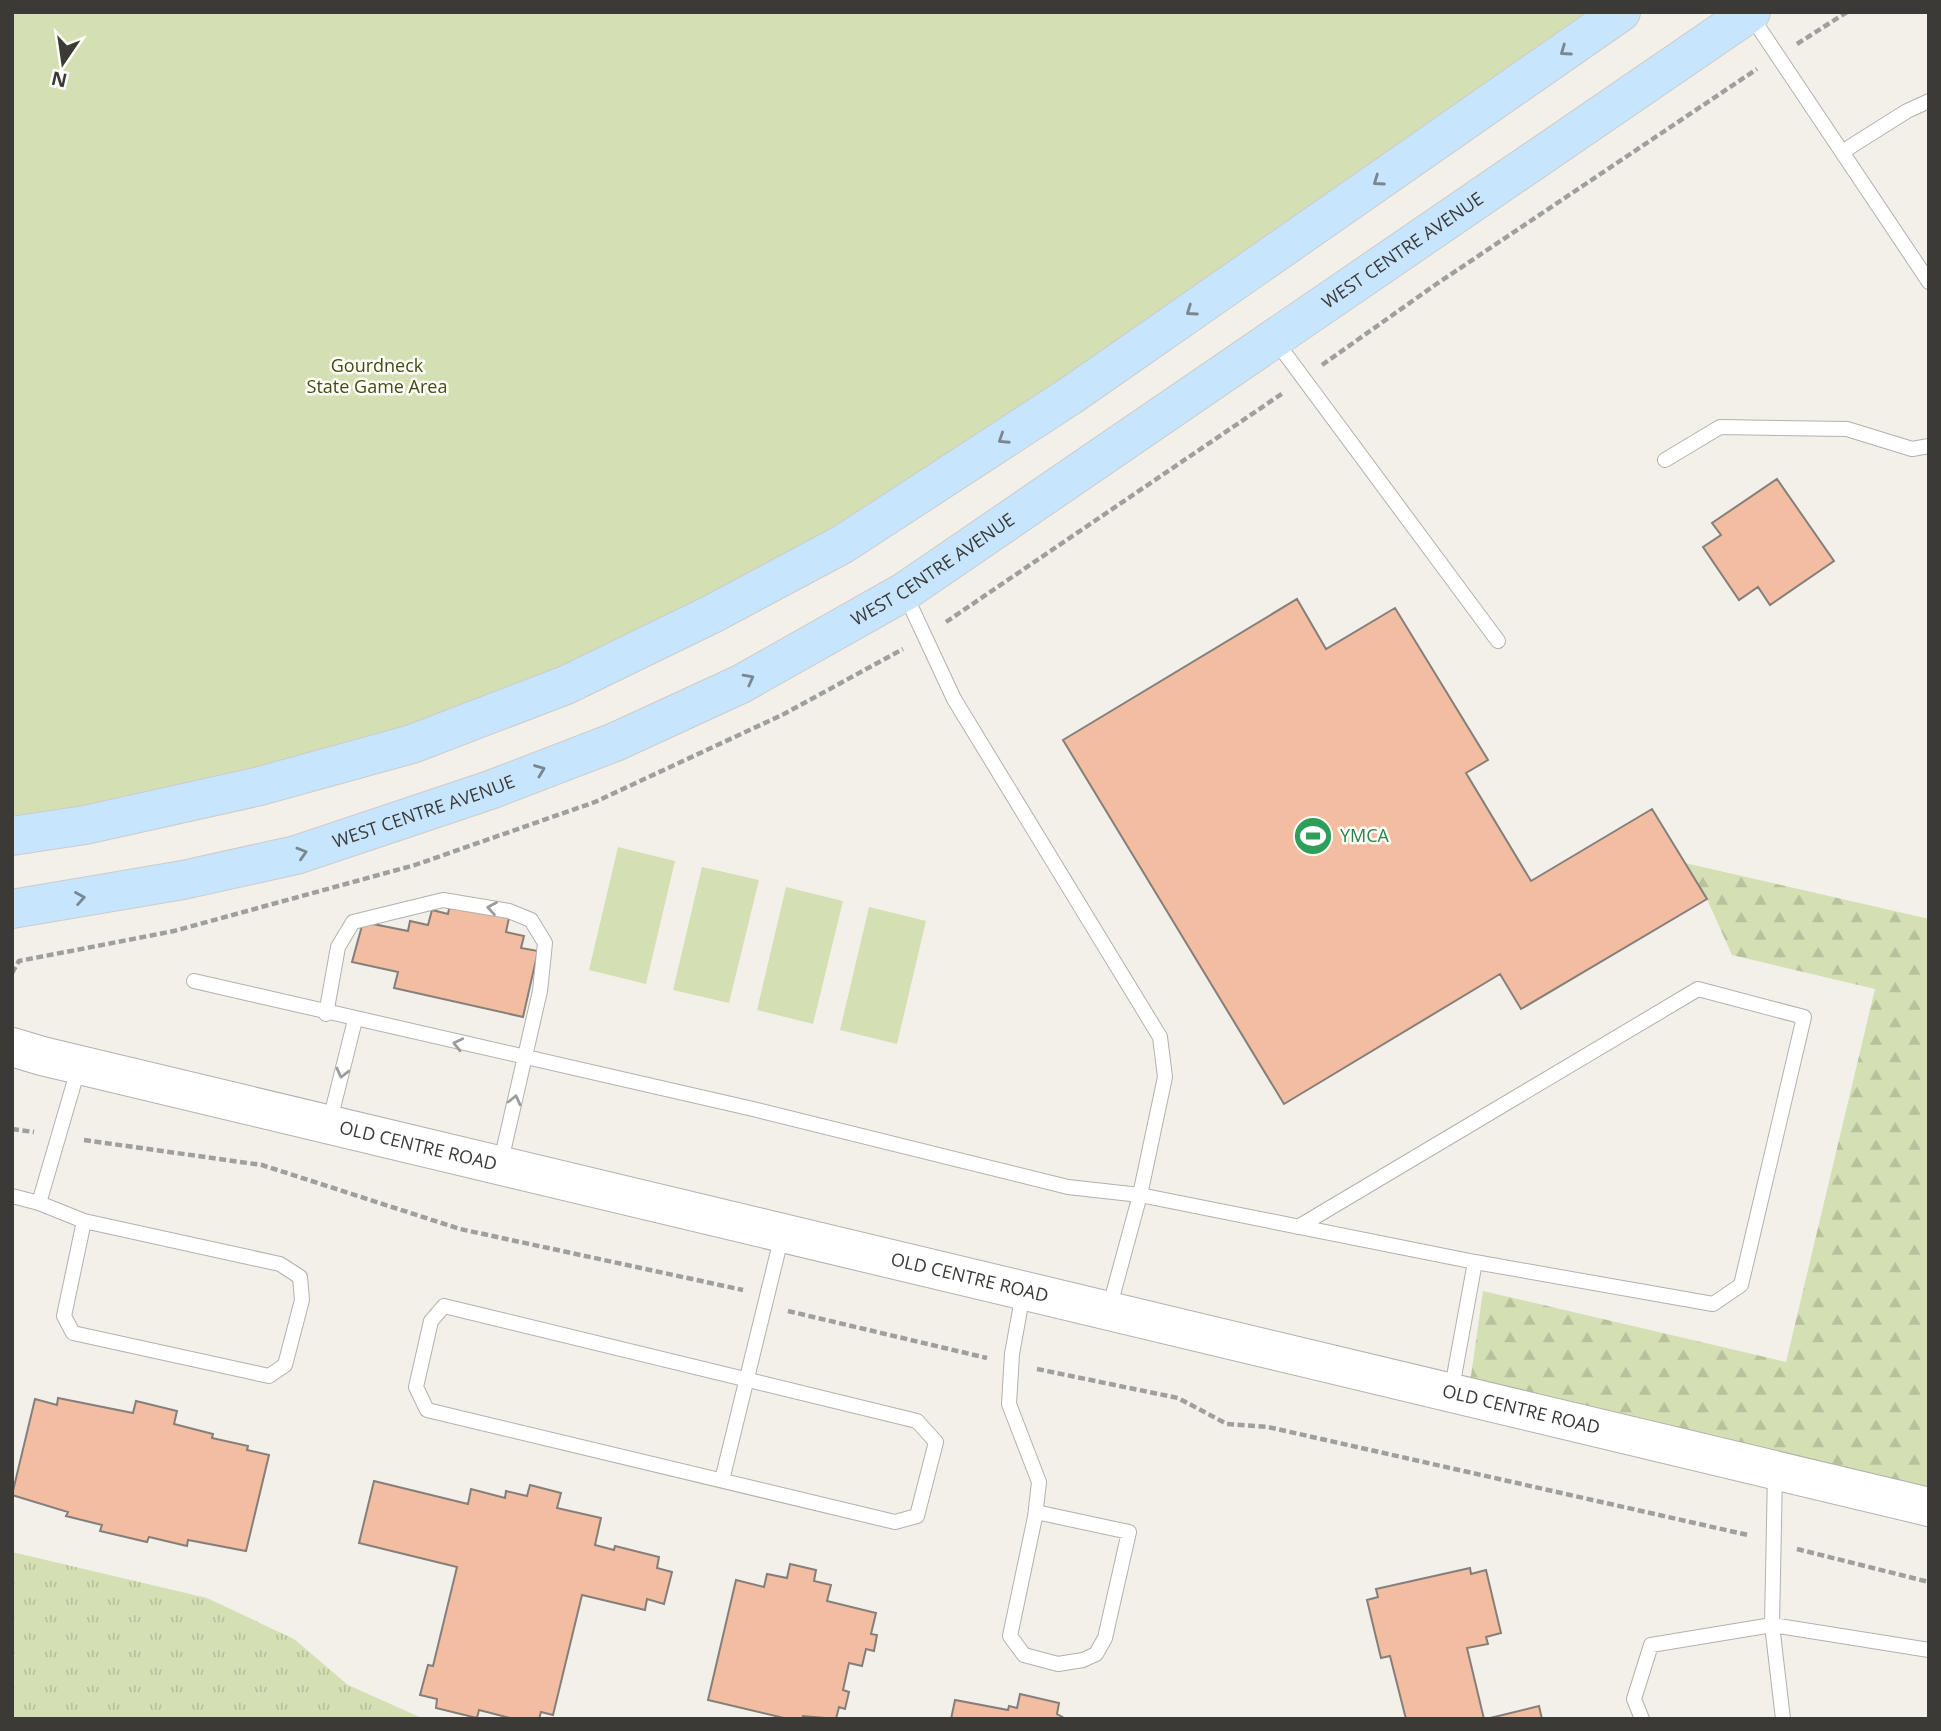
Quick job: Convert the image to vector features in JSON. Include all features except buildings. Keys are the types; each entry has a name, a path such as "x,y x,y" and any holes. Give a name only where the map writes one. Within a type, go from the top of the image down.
{"main road":[{"path":"12,836 85,825 260,786 412,744 566,685 712,614 843,544 1070,396 1621,12"},
{"name":"WEST CENTRE AVENUE","path":"12,909 183,880 296,856 479,794 615,741 741,684 904,592 1750,13"}],"street":[{"name":"OLD CENTRE ROAD","path":"12,1047 782,1234 1929,1507"}],"lane":[{"path":"1750,13 1929,282"},
{"path":"1842,152 1907,111 1929,101"},
{"path":"1275,340 1498,641"},
{"path":"1665,460 1720,427 1847,429 1912,449 1929,446"},
{"path":"904,592 954,699 1160,1037 1165,1077 1140,1195 1108,1312"},
{"path":"326,1014 338,947 353,922 443,900 509,911 531,920 545,943 540,991 500,1166"},
{"path":"194,981 326,1014 753,1109 1068,1187 1140,1195 1298,1227 1475,1262 1713,1304 1741,1285 1804,1017 1698,989 1298,1227"},
{"path":"329,1125 355,1020"},
{"path":"39,1203 79,1065"},
{"path":"12,1196 39,1203 84,1221 280,1264 300,1277 302,1300 285,1365 269,1376 73,1333 64,1316 84,1221"},
{"path":"722,1480 782,1234"},
{"path":"1450,1394 1475,1262"},
{"path":"1024,1292 1012,1364 1009,1404 1039,1482 1036,1511 1010,1636 1024,1655 1058,1664 1083,1660 1096,1654 1105,1638 1129,1532 1036,1511"},
{"path":"444,1306 748,1378 917,1421 936,1442 916,1516 895,1522 722,1480 427,1410 416,1387 431,1321 444,1306"},
{"path":"1775,1470 1772,1625 1783,1719"},
{"path":"1642,1719 1634,1699 1651,1645 1772,1625 1929,1650"}],"path":[{"path":"12,1129 262,1165 460,1228 767,1296 790,1312 1012,1364 1178,1398 1227,1424 1268,1427 1724,1528 1929,1582"}],"green space":[{"name":"Gourdneck State Game Area","path":"12,12 1640,12 747,614 377,772 12,849"},
{"path":"618,847 675,861 646,984 589,970"},
{"path":"1685,863 1929,919 1929,1489 1470,1383 1483,1291 1786,1362 1875,989 1732,955 1707,899"},
{"path":"702,867 759,880 729,1003 673,990"},
{"path":"786,887 843,901 813,1024 757,1010"},
{"path":"869,907 926,921 897,1044 840,1030"},
{"path":"12,1552 207,1598 294,1639 348,1685 424,1719 12,1719"}],"place":[{"name":"YMCA","path":"1313,836"}]}
